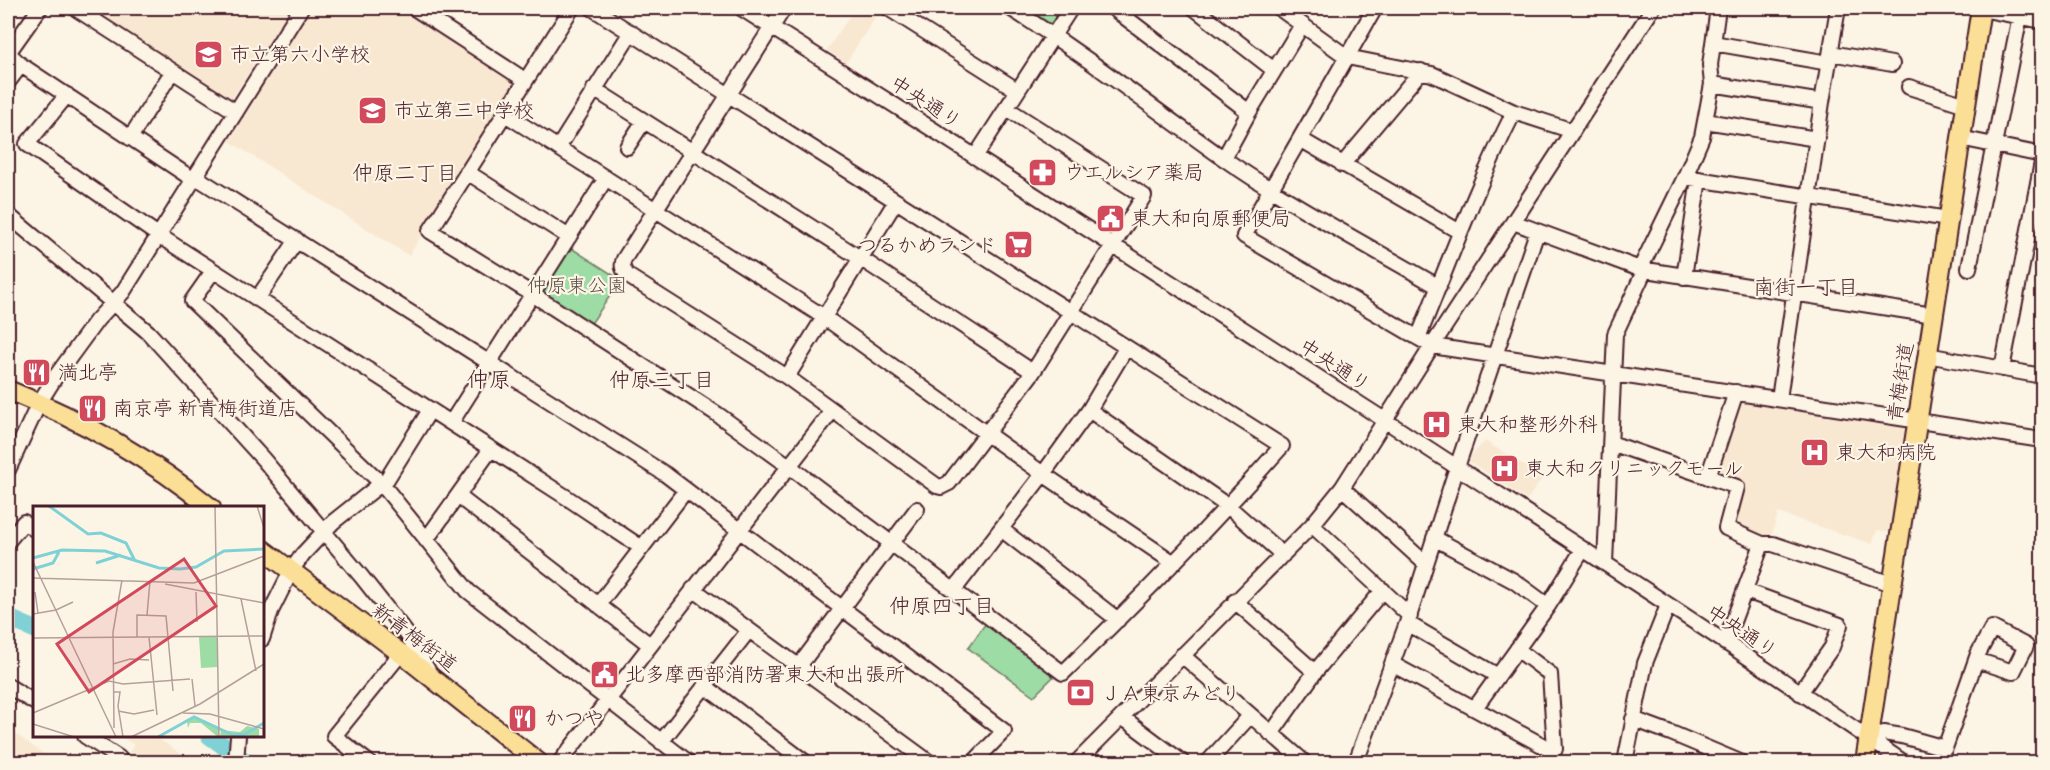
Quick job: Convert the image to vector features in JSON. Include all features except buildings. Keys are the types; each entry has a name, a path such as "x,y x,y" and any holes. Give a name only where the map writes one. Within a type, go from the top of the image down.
{"main road":[{"name":"青梅街道","path":"1865,762 1979,8"},
{"path":"8,390 77,422 131,452 199,504"},
{"name":"新青梅街道","path":"264,551 401,653 538,762"}],"street":[{"path":"40,8 8,53 21,65 130,138 297,240 665,474 1004,731 974,762"},
{"path":"75,8 236,112"},
{"path":"8,470 39,403 73,351 123,292 301,8"},
{"path":"414,8 525,80"},
{"path":"570,8 430,231 717,414 1063,673 1229,507 1282,446 592,8"},
{"name":"中央通り","path":"741,8 1113,244 1605,563 1903,762"},
{"path":"784,8 624,259 623,270 628,276 787,377 941,487 949,483 1033,372 1144,196 1006,108"},
{"path":"888,8 908,13 1017,90"},
{"path":"1010,8 1053,34 1270,189 1439,287"},
{"path":"975,157 1071,8"},
{"path":"1113,8 1249,112"},
{"path":"1194,8 1274,70"},
{"path":"1279,8 1347,57 1432,74 1514,112 1573,131"},
{"path":"1375,8 1244,236 1432,346 1917,420 2042,435"},
{"path":"1077,762 1312,525 1342,488 1653,8"},
{"path":"1683,276 1692,178 1712,84 1710,65 1718,8"},
{"path":"1779,399 1838,8"},
{"path":"1979,8 2043,21"},
{"path":"1969,268 2020,16"},
{"path":"1224,158 1302,25"},
{"path":"558,148 631,32"},
{"path":"1713,43 1892,64"},
{"path":"8,82 21,65"},
{"path":"1342,165 1421,71"},
{"path":"130,138 172,72"},
{"path":"1712,84 1822,102"},
{"path":"1910,87 1966,105"},
{"path":"594,89 860,258 1033,372"},
{"path":"67,95 27,144 158,236 642,548"},
{"path":"1418,338 1494,151 1514,112"},
{"path":"505,114 824,317 988,432 1043,474 1173,563"},
{"path":"1705,121 1817,139"},
{"path":"627,147 644,122"},
{"path":"1960,138 2043,155"},
{"path":"1300,139 1460,232"},
{"path":"2002,369 2043,162"},
{"path":"467,172 568,237"},
{"path":"451,423 606,178"},
{"path":"1692,178 1948,219"},
{"path":"1605,563 1615,334 1642,276 1640,269 1692,178"},
{"path":"787,377 896,201"},
{"path":"8,215 148,332 263,459 325,533 407,634 432,677"},
{"path":"1513,222 1640,269 1933,315"},
{"path":"1356,762 1409,619 1457,467 1537,232"},
{"path":"257,299 297,240"},
{"path":"213,271 192,302 381,483 468,591 688,762"},
{"path":"954,590 1089,410 1126,348"},
{"path":"1927,355 2043,376"},
{"path":"1708,477 1736,392"},
{"path":"264,633 271,611 303,554 333,522 387,479 430,410"},
{"path":"1089,410 1229,507 1282,555"},
{"path":"560,762 832,411"},
{"path":"1611,443 1737,487 1726,528 1762,544 1773,544 1892,584"},
{"path":"426,540 491,449"},
{"path":"1342,488 1426,564"},
{"path":"598,605 686,490"},
{"path":"458,496 650,645"},
{"path":"799,666 918,509"},
{"path":"8,541 24,522 33,528"},
{"path":"1312,525 1383,590 1409,619 1498,676"},
{"path":"1001,529 1118,620"},
{"path":"1434,538 1514,581 1548,606"},
{"path":"1725,643 1762,544"},
{"path":"1474,708 1548,606 1582,549"},
{"path":"693,589 929,762"},
{"path":"1271,734 1315,672 1383,590"},
{"path":"1746,591 1840,626 1832,647 1800,693"},
{"path":"1235,601 1315,672"},
{"path":"1625,762 1645,663 1668,605"},
{"path":"661,742 749,630"},
{"path":"1392,664 1474,708 1550,757 1555,749 1550,674 1517,649"},
{"path":"368,762 334,736 401,653"},
{"path":"1182,655 1304,762"},
{"path":"1868,738 1884,733 1945,748 1976,660"},
{"path":"8,686 33,701"},
{"path":"705,686 805,762"},
{"path":"1208,762 1250,716"},
{"path":"1122,717 1182,762"},
{"path":"1633,719 1671,733 1708,756 1740,762"},
{"path":"88,737 119,758"},
{"path":"236,762 238,737"}],"shaded area":[{"name":"市立第六小学校","path":"83,8 291,8 231,100"},
{"name":"市立第三中学校","path":"309,8 403,8 516,79 409,256 229,141"},
{"path":"855,8 875,18 846,63 827,50"},
{"name":"東大和病院","path":"1741,397 1912,428 1894,533 1877,530 1872,544 1778,513 1770,541 1732,528 1744,486 1715,476"},
{"name":"東大和クリニックモール","path":"1485,441 1543,477 1527,500 1467,460"},
{"path":"14,733 56,762 8,762 8,749"},
{"path":"125,737 156,737 193,762 122,762 134,745 124,739"}],"green space":[{"path":"1018,8 1063,8 1052,23 1045,25"},
{"name":"仲原東公園","path":"568,246 621,280 590,325 543,297 540,289"},
{"path":"988,620 1057,673 1034,696 968,648"}],"waterway":[{"path":"8,618 33,629"},
{"path":"211,737 246,762"}],"place":[{"name":"市立第六小学校","path":"209,54"},
{"name":"市立第三中学校","path":"373,110"},
{"name":"ウエルシア薬局","path":"1043,172"},
{"name":"東大和向原郵便局","path":"1110,218"},
{"name":"つるかめランド","path":"1018,245"},
{"name":"満北亭","path":"37,372"},
{"name":"南京亭 新青梅街道店","path":"92,408"},
{"name":"東大和整形外科","path":"1437,424"},
{"name":"東大和病院","path":"1815,452"},
{"name":"東大和クリニックモール","path":"1504,468"},
{"name":"北多摩西部消防署東大和出張所","path":"604,674"},
{"name":"ＪＡ東京みどり","path":"1080,693"},
{"name":"かつや","path":"523,718"}],"district":[{"name":"仲原二丁目","path":"405,173"},
{"name":"南街一丁目","path":"1806,287"},
{"name":"仲原","path":"489,379"},
{"name":"仲原三丁目","path":"662,380"},
{"name":"仲原四丁目","path":"942,606"}]}
